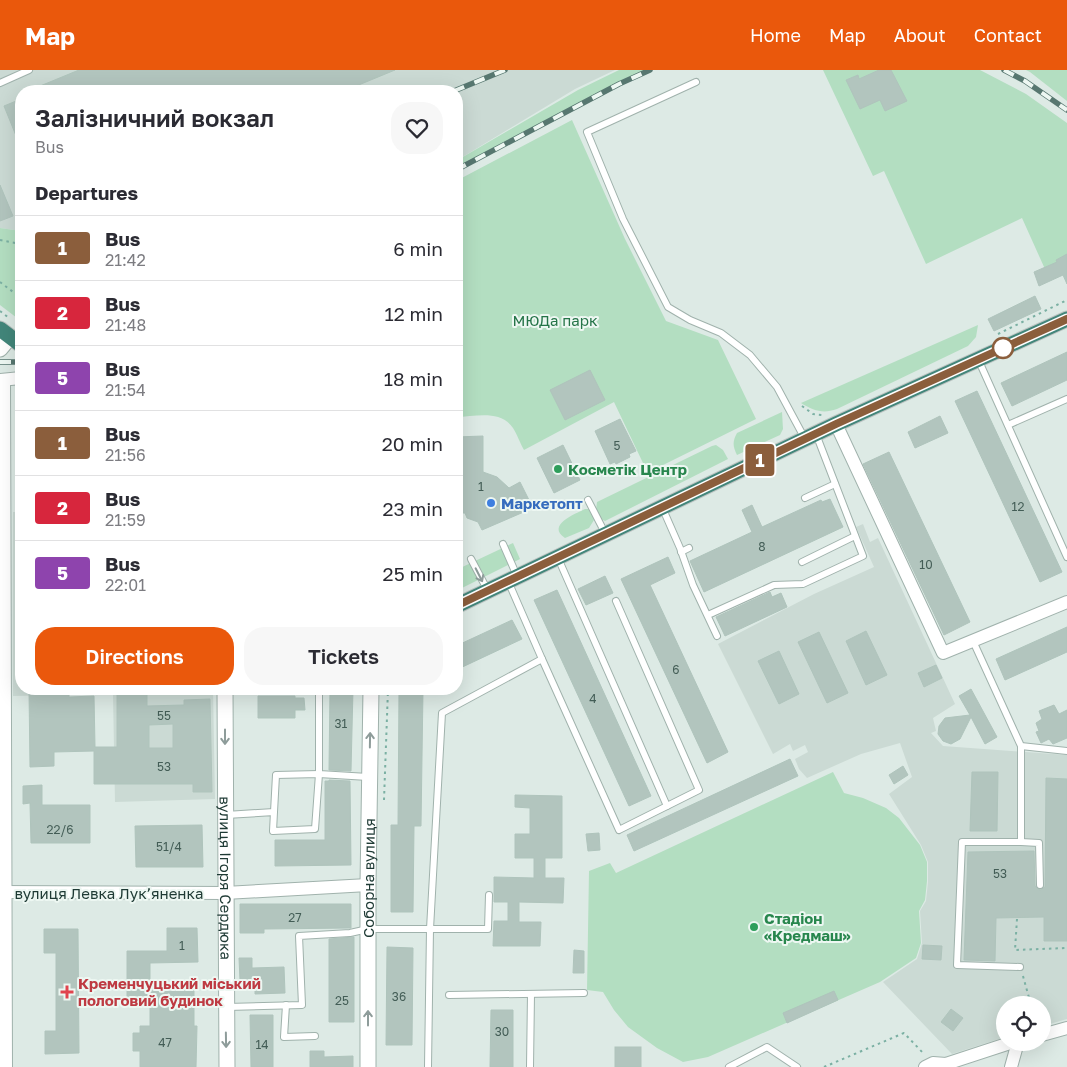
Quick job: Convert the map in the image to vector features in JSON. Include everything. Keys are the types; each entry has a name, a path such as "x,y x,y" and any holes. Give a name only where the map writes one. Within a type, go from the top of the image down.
{"highway":[{"path":"463,603 836,424 1067,319"}],"street":[{"path":"0,349 10,337"},
{"path":"6,1067 2,892 2,380 15,379"},
{"path":"836,424 943,653 1067,602"},
{"name":"вулиця Ігоря Сердюка","path":"225,695 226,1067"},
{"name":"Соборна вулиця","path":"368,1067 371,695"},
{"name":"вулиця Левка Лукʼяненка","path":"2,892 225,893 368,885"},
{"path":"1051,1032 1067,1028"},
{"path":"929,1065 946,1064 996,1048"},
{"path":"1011,1067 1015,1051"}],"lane":[{"path":"0,83 30,70"},
{"path":"696,82 587,132 623,219 668,307 690,320 721,333 750,355 777,387 811,436 835,484 863,556 803,584 774,585 708,614"},
{"path":"978,359 1067,556"},
{"path":"1008,425 1067,399"},
{"path":"805,498 835,484"},
{"path":"588,500 606,534"},
{"path":"662,507 693,585 717,636"},
{"path":"802,562 855,536"},
{"path":"504,544 513,579 542,660 619,830 699,790 616,601"},
{"path":"681,552 689,548"},
{"path":"558,558 667,806"},
{"path":"471,559 488,591"},
{"path":"973,641 1021,746 1021,842"},
{"path":"428,1067 430,928 442,713 542,660"},
{"path":"319,695 320,774 315,830 273,831 276,775 320,774 370,777"},
{"path":"1021,746 1067,751"},
{"path":"225,815 274,812"},
{"path":"1020,967 957,965 962,842 1039,843 1040,885"},
{"path":"226,1007 302,1005 299,936 350,933 368,929 488,929 489,895"},
{"path":"449,995 584,993"},
{"path":"530,1067 531,994"},
{"path":"286,1005 284,1037 315,1036"},
{"path":"729,1067 767,1047 797,1067"}],"path":[{"path":"0,240 15,243"},
{"path":"0,282 15,293"},
{"path":"384,808 388,695"},
{"path":"1017,919 1016,950 1067,948"},
{"path":"1020,967 1028,996"},
{"path":"824,1067 904,1033 929,1065"}],"shaded area":[{"path":"0,70 615,70 575,89 463,157 463,85 15,85 15,230 0,228"},
{"path":"13,512 15,512 15,695 63,695 13,696"},
{"path":"863,524 870,542 878,538 955,704 933,718 936,731 931,733 943,746 1067,755 1067,1019 1051,1024 1051,996 996,996 996,1040 952,1054 883,982 917,959 922,943 920,911 926,901 928,882 928,862 921,845 889,794 912,777 900,743 861,754 807,778 799,769 795,759 808,752 805,745 793,751 790,744 773,754 718,644 814,594 874,567 856,527"},
{"path":"113,695 213,695 215,799 115,802"}],"green space":[{"path":"619,70 648,70 463,164 463,157 578,90"},
{"path":"823,70 980,70 1026,94 1067,123 1067,270 1049,278 1022,218 926,264 884,171 873,176"},
{"path":"1026,70 1067,70 1067,101 1030,72"},
{"name":"МЮДа парк","path":"572,120 625,239 666,321 718,340 756,419 657,468 649,468 643,463 614,402 524,450 513,428 501,418 487,415 463,417 463,177"},
{"path":"0,228 15,230 15,316 0,305"},
{"path":"978,325 976,337 968,346 837,409 819,411 801,403"},
{"path":"782,412 783,429 780,435 737,455 734,439 737,433"},
{"path":"716,445 723,450 728,459 605,521 599,518 596,510 597,502"},
{"path":"585,509 590,509 594,520 589,528 565,538 560,533 560,524"},
{"path":"513,543 520,559 463,588 463,567"},
{"name":"Стадіон «Кредмаш»","path":"833,772 844,793 863,798 886,808 899,818 920,845 927,862 927,881 925,900 919,911 921,943 916,958 880,982 708,1057 683,1062 657,1048 628,1027 614,1010 603,992 587,990 589,871 610,863 616,873"}],"building":[{"path":"79,70 395,70 359,85 43,85"},
{"path":"879,70 891,70 907,101 885,111 880,100 860,109 846,80 858,75 859,79"},
{"path":"15,101 15,133 4,106"},
{"path":"0,185 13,216 0,221"},
{"path":"1067,254 1067,284 1063,275 1039,286 1034,272 1057,262 1056,260"},
{"path":"1035,296 1041,309 994,331 988,319"},
{"path":"1067,352 1067,380 1012,406 1001,383"},
{"path":"590,370 605,400 565,420 550,390"},
{"path":"977,391 1062,572 1040,582 955,401"},
{"path":"940,416 948,433 915,448 908,432"},
{"path":"620,419 636,451 629,454 630,457 616,464 615,462 610,464 595,431"},
{"path":"483,436 483,472 497,477 509,488 520,482 533,508 482,530 478,522 467,518 465,513 463,513 463,437"},
{"name":"Косметік Центр","path":"563,445 580,480 554,493 537,458"},
{"path":"889,452 970,622 944,635 863,464"},
{"path":"830,499 843,527 704,592 690,561 752,532 742,510 752,505 762,527 821,500 822,502"},
{"path":"668,557 675,573 650,585 728,752 707,763 621,579"},
{"path":"605,576 613,593 586,605 578,589"},
{"path":"557,590 651,796 629,806 534,600"},
{"path":"770,592 772,597 781,593 787,607 725,636 716,617"},
{"path":"512,620 522,639 463,667 463,643"},
{"path":"1067,627 1067,652 1005,680 996,659"},
{"path":"866,631 887,675 866,685 846,641"},
{"path":"819,632 848,693 827,703 798,642"},
{"path":"779,651 799,694 779,704 758,661"},
{"path":"936,665 942,678 924,687 918,673"},
{"path":"971,689 997,737 985,744 971,717 960,739 951,744 943,741 938,734 939,726 945,718 970,715 959,696"},
{"path":"29,695 94,696 95,747 117,747 117,695 147,695 147,706 184,705 184,700 210,699 212,792 193,792 193,784 94,784 94,751 54,752 54,766 30,767","holes":["173,724 173,748 149,748 149,725"]},
{"path":"330,695 353,695 351,771 329,770"},
{"path":"399,695 423,695 421,826 414,826 413,912 391,912 391,825 398,825"},
{"path":"258,696 295,696 295,698 304,698 305,710 295,710 295,718 258,718"},
{"path":"1054,705 1059,714 1067,710 1067,738 1053,744 1049,739 1041,743 1036,732 1039,731 1036,723 1042,719 1039,711"},
{"path":"790,759 798,776 634,851 627,835"},
{"path":"903,766 908,775 894,784 889,775"},
{"path":"972,772 998,772 997,831 970,831"},
{"path":"1046,778 1067,779 1067,941 1044,941 1044,917 996,918 995,961 964,960 968,852 1034,851 1035,886 1040,890 1045,887"},
{"path":"325,781 350,781 351,865 275,866 275,840 325,840"},
{"path":"42,785 42,805 90,805 90,843 31,843 30,803 23,804 23,786"},
{"path":"515,795 562,796 562,858 545,858 545,878 564,878 563,903 519,902 519,922 541,922 540,946 493,946 494,921 508,921 508,902 494,902 494,877 534,878 534,858 515,858 515,834 530,834 530,808 515,807"},
{"path":"202,825 203,867 136,867 135,826"},
{"path":"599,833 600,850 588,851 586,834"},
{"path":"240,904 351,904 351,928 264,929 264,933 240,933"},
{"path":"167,928 197,928 198,962 150,963 150,987 194,987 194,1026 197,1026 196,1067 140,1067 140,1051 133,1051 133,1033 140,1033 140,1026 150,1026 150,997 127,997 127,951 167,951"},
{"name":"Кременчуцький міський пологовий будинок","path":"44,929 78,929 79,1053 45,1054 45,1031 56,1031 56,953 44,953"},
{"path":"354,937 354,1022 329,1022 329,939"},
{"path":"923,945 942,946 941,960 922,959"},
{"path":"387,947 413,948 412,1045 386,1045"},
{"path":"574,950 584,951 584,973 573,973"},
{"path":"239,958 252,958 252,968 284,967 285,993 255,994 255,980 240,980"},
{"path":"834,991 838,1000 787,1023 783,1013"},
{"path":"951,1009 963,1018 953,1031 941,1022"},
{"path":"491,1010 513,1010 513,1067 490,1067"},
{"path":"250,1015 273,1015 273,1067 251,1067"},
{"path":"615,1047 641,1047 641,1067 615,1067"},
{"path":"310,1051 324,1051 324,1057 353,1056 353,1067 310,1067"}],"railway":[{"path":"463,87 505,70"},
{"path":"463,166 619,84 650,70"},
{"path":"1004,70 1025,81 1067,110"},
{"path":"0,362 15,362"}],"bus line":[{"name":"1","path":"463,603 836,424 1067,319"}],"place":[{"name":"Косметік Центр","path":"558,469"},
{"name":"Маркетопт","path":"491,503"},
{"name":"Стадіон «Кредмаш»","path":"754,927"},
{"name":"Кременчуцький міський пологовий будинок","path":"67,992"}]}
